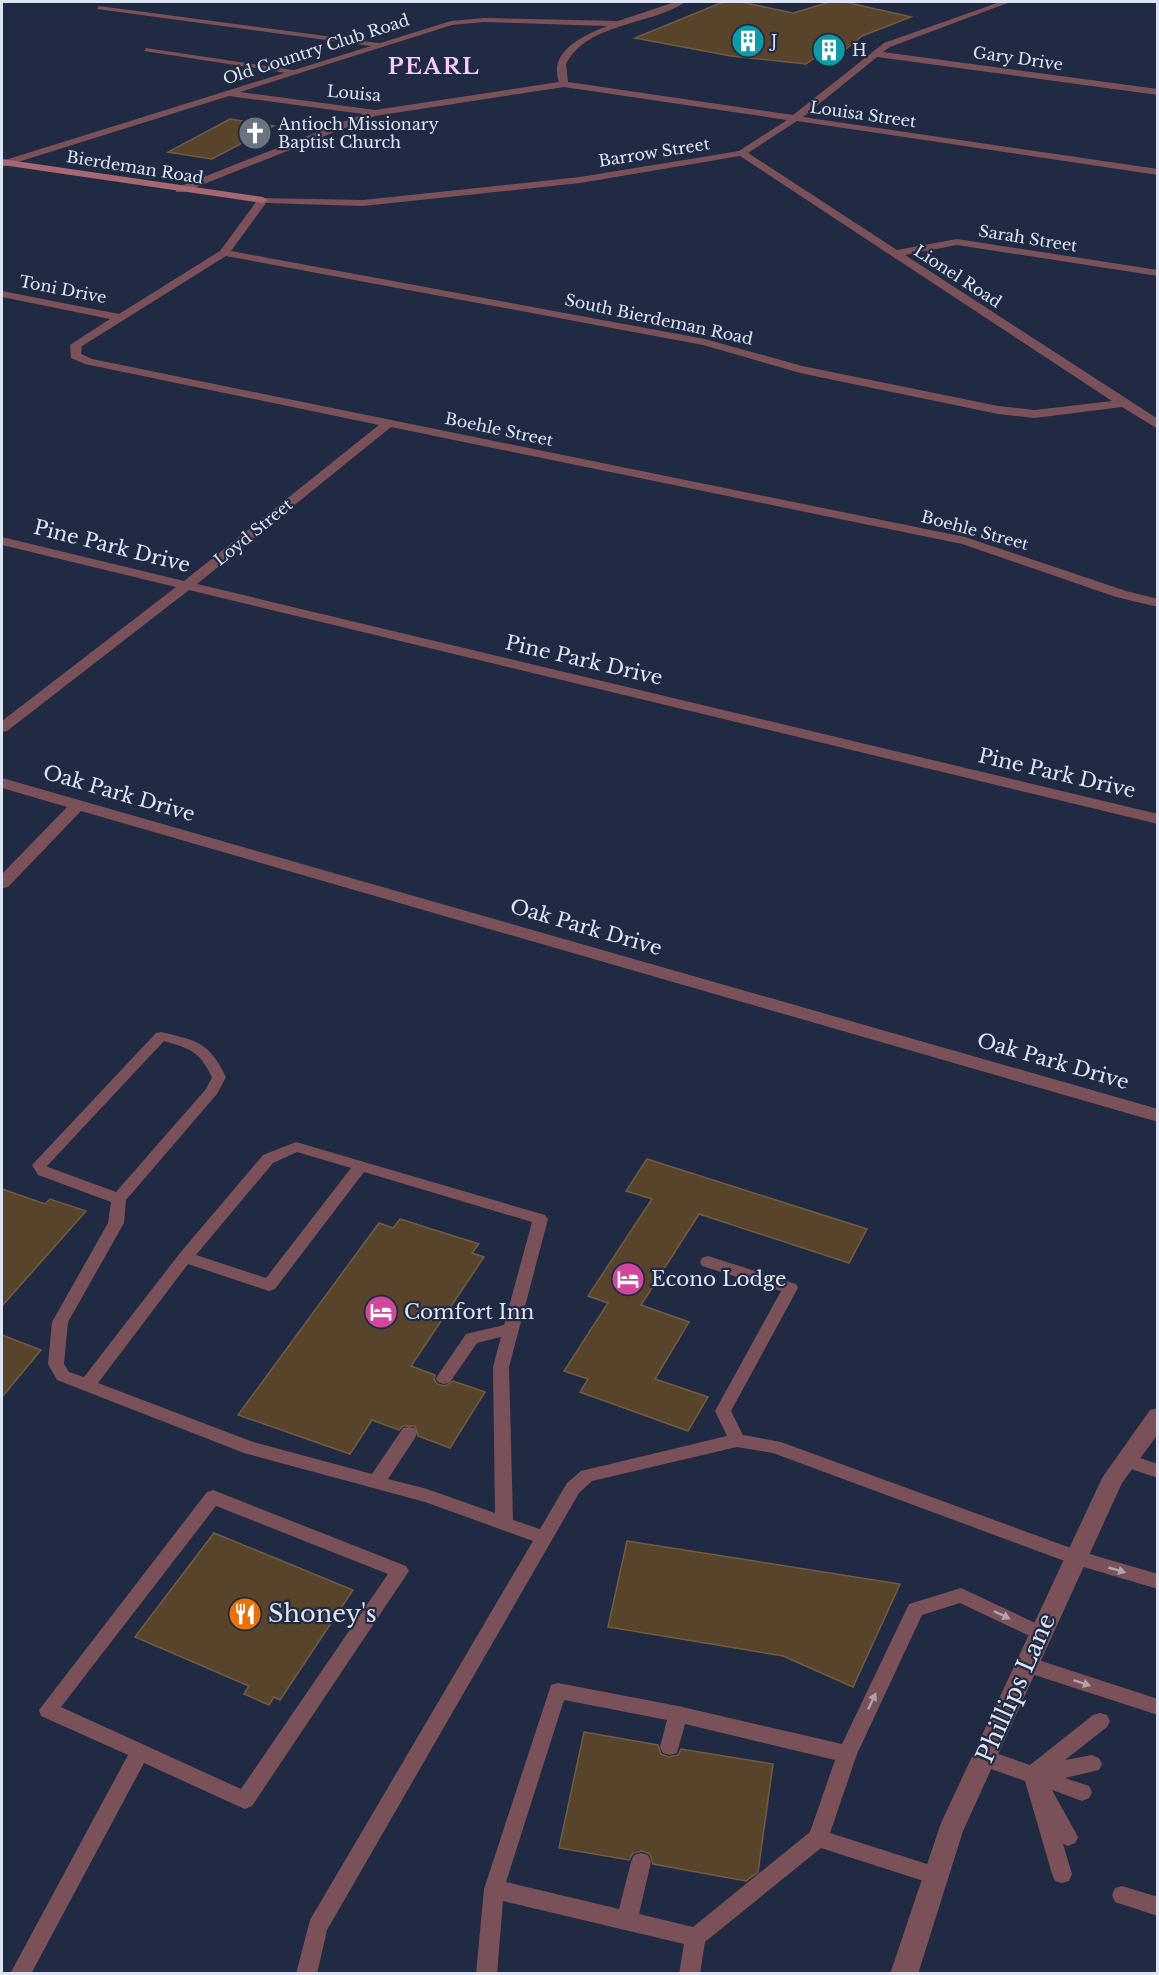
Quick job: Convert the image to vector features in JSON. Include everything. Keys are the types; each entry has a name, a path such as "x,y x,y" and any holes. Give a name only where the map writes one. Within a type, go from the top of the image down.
{"street":[{"name":"Old Country Club Road","path":"3,163 451,23 484,20 618,24 681,2"},
{"name":"Barrow Street","path":"264,200 363,203 580,180 742,153 794,119 887,45 1006,2"},
{"path":"564,84 559,75 562,63 570,50 588,37 618,24"},
{"name":"Gary Drive","path":"875,54 1158,92"},
{"name":"Louisa","path":"227,93 375,113 564,84"},
{"name":"Louisa Street","path":"564,84 1158,172"},
{"path":"180,190 375,113"},
{"name":"Lionel Road","path":"742,153 893,254 1156,423"},
{"name":"Bierdeman Road","path":"3,163 180,190 264,200"},
{"name":"Boehle Street","path":"264,200 224,253 119,316 76,345 75,356 89,362 965,541 1121,594 1158,603"},
{"name":"Sarah Street","path":"893,254 957,242 1158,273"},
{"name":"South Bierdeman Road","path":"224,253 705,342 800,369 998,410 1035,414 1122,403"},
{"name":"Toni Drive","path":"2,294 119,316"},
{"name":"Loyd Street","path":"2,728 186,586 389,423"},
{"name":"Pine Park Drive","path":"2,541 1158,819"},
{"name":"Oak Park Drive","path":"2,783 1158,1116"},
{"path":"2,883 78,805"},
{"name":"Phillips Lane","path":"904,1974 950,1831 1040,1633 1113,1478 1158,1416"}],"lane":[{"path":"99,8 378,45"},
{"path":"146,50 293,72"},
{"path":"119,1199 43,1171 39,1165 161,1036 201,1048 207,1052 219,1077 212,1091 119,1199 116,1223 60,1322 56,1364 63,1376 250,1448 427,1496 544,1538"},
{"path":"87,1386 184,1257 268,1159 296,1147 540,1219 501,1367 504,1523"},
{"path":"184,1257 269,1285 361,1166"},
{"path":"708,1262 790,1288 723,1411 737,1440"},
{"path":"444,1378 472,1338 511,1329"},
{"path":"376,1482 409,1433"},
{"path":"306,1974 317,1927 573,1488 588,1476 737,1440 775,1447 1076,1558 1158,1582"},
{"path":"1125,1460 1158,1471"},
{"path":"213,1497 399,1571 245,1800 140,1751 48,1710 213,1497"},
{"path":"689,1974 696,1936 818,1838 847,1754 915,1609 960,1595 1040,1633"},
{"path":"1026,1664 1158,1707"},
{"path":"486,1974 494,1889 558,1691 678,1714 847,1754"},
{"path":"670,1747 678,1714"},
{"path":"1033,1775 1100,1721"},
{"path":"20,1974 140,1751"},
{"path":"984,1758 1082,1792"},
{"path":"1033,1775 1092,1764"},
{"path":"1033,1775 1068,1837"},
{"path":"1033,1775 1062,1874"},
{"path":"818,1838 936,1876"},
{"path":"627,1920 641,1862"},
{"path":"494,1889 696,1936"},
{"path":"1122,1895 1158,1907"}],"building":[{"path":"723,2 741,2 793,13 830,2 845,2 911,17 862,36 836,57 819,55 806,64 731,56 635,38"},
{"name":"Antioch Missionary Baptist Church","path":"230,119 274,126 212,159 168,152"},
{"name":"Econo Lodge","path":"647,1159 867,1229 849,1263 699,1214 641,1305 689,1322 655,1379 708,1397 688,1431 580,1392 588,1379 564,1371 608,1303 588,1296 652,1199 626,1191"},
{"path":"2,1189 45,1204 50,1199 86,1211 2,1306"},
{"name":"Comfort Inn","path":"400,1219 479,1244 472,1253 484,1257 411,1366 435,1375 434,1379 437,1384 445,1386 453,1381 485,1392 450,1448 418,1436 415,1426 403,1426 399,1430 372,1420 350,1454 238,1415 379,1223 393,1228"},
{"path":"2,1335 41,1350 2,1397"},
{"name":"Shoney's","path":"214,1533 353,1590 280,1700 274,1697 269,1705 244,1694 249,1686 135,1637"},
{"path":"627,1541 900,1584 853,1687 783,1656 608,1627"},
{"path":"584,1732 658,1745 661,1754 669,1757 678,1755 681,1749 773,1764 758,1872 746,1881 653,1864 650,1854 642,1851 633,1853 629,1860 559,1848"}],"place":[{"name":"J","path":"748,41"},
{"name":"H","path":"829,50"},
{"name":"Antioch Missionary Baptist Church","path":"255,133"},
{"name":"Econo Lodge","path":"628,1279"},
{"name":"Comfort Inn","path":"381,1312"},
{"name":"Shoney's","path":"245,1614"}],"district":[{"name":"PEARL","path":"434,66"}]}
